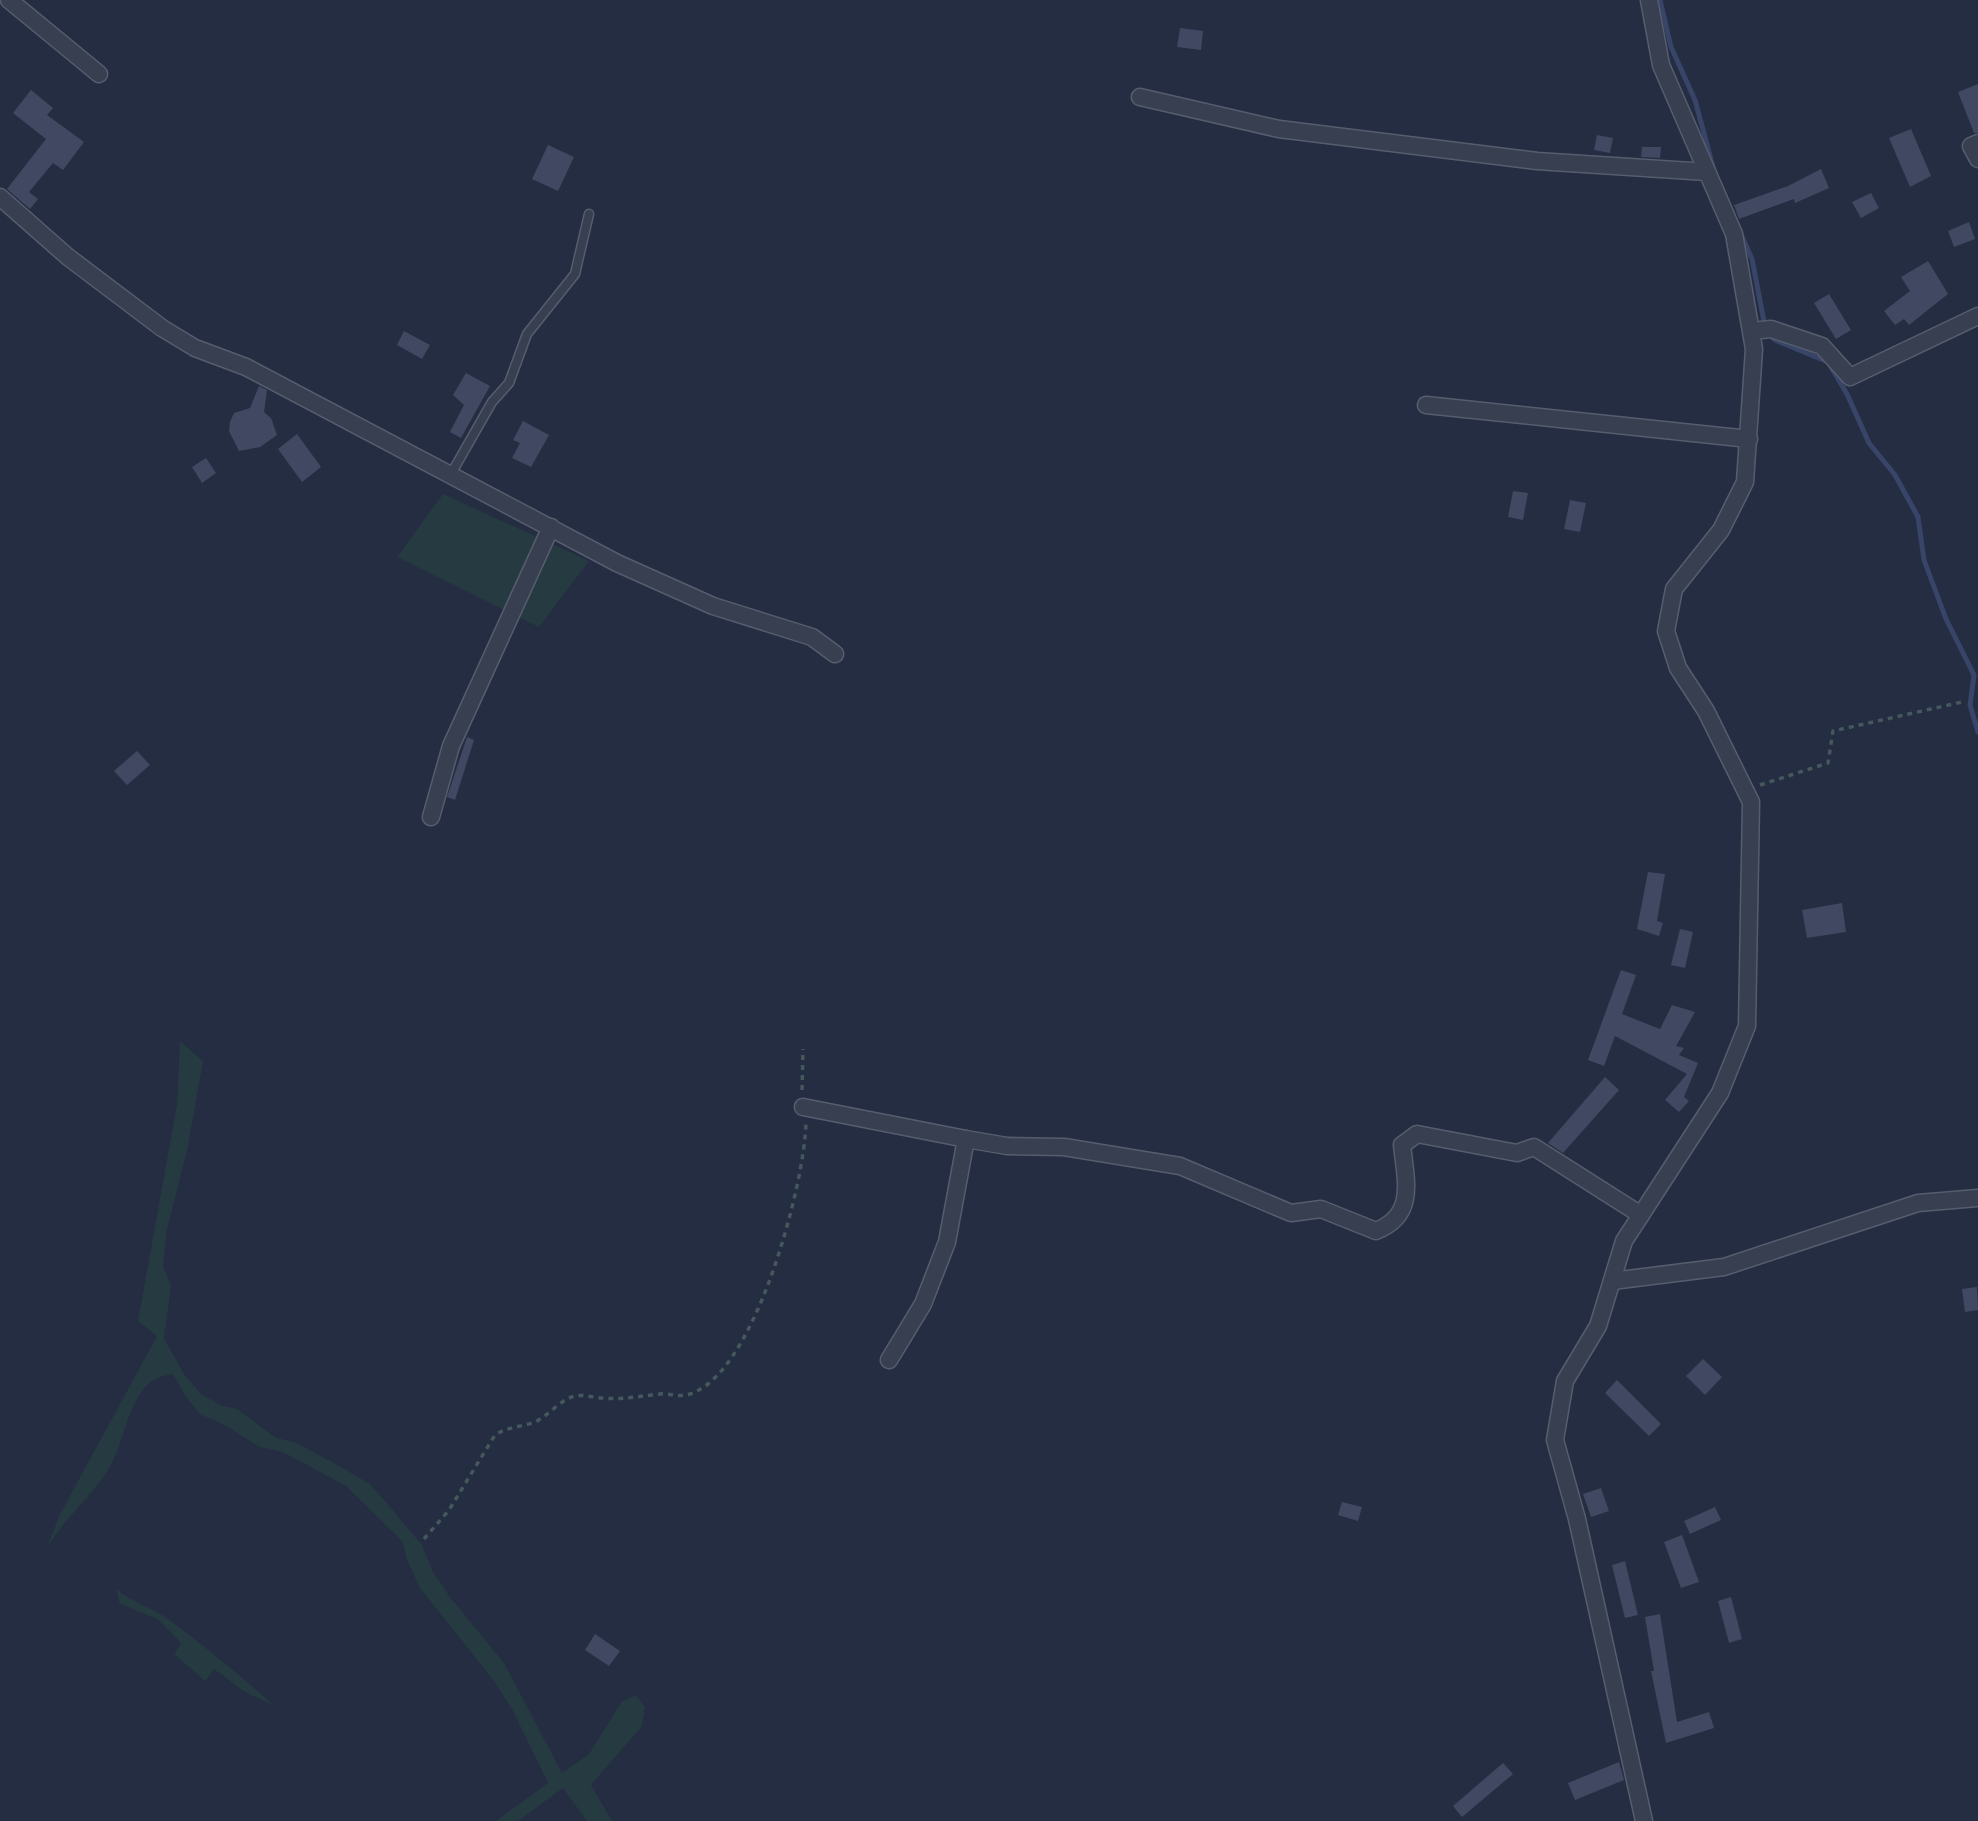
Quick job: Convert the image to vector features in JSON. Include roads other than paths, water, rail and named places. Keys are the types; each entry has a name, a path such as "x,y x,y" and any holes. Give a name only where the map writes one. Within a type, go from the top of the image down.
{"street":[{"path":"9,0 99,74"},
{"path":"1644,1821 1577,1519 1555,1440 1565,1381 1598,1326 1625,1241 1720,1093 1747,1026 1751,802 1706,711 1678,668 1666,631 1674,589 1721,530 1745,482 1755,349 1734,233 1661,65 1649,0"},
{"path":"1140,97 1279,129 1537,161 1707,172"},
{"path":"1978,143 1971,146 1978,159"},
{"path":"0,197 68,257 162,328 195,348 246,367 617,563 713,607 813,637 835,654"},
{"path":"1752,331 1771,328 1822,346 1850,377 1978,316"},
{"path":"1426,405 1749,439"},
{"path":"430,817 451,746 551,527"},
{"path":"803,1107 1007,1146 1064,1147 1180,1166 1292,1213 1321,1209 1376,1231 1393,1224 1407,1198 1402,1146 1417,1134 1517,1153 1534,1147 1641,1215"},
{"path":"889,1360 923,1304 947,1242 966,1139"},
{"path":"1612,1281 1724,1267 1918,1203 1978,1198"}],"lane":[{"path":"451,474 492,402 509,383 527,334 575,274 586,239 589,214"}],"waterway":[{"path":"1660,0 1671,47 1695,100 1713,167"},
{"path":"1741,234 1752,259 1766,332 1775,340 1828,362 1847,394 1869,443 1895,475 1918,517 1924,560 1946,619 1974,675 1970,705 1978,732"}]}
